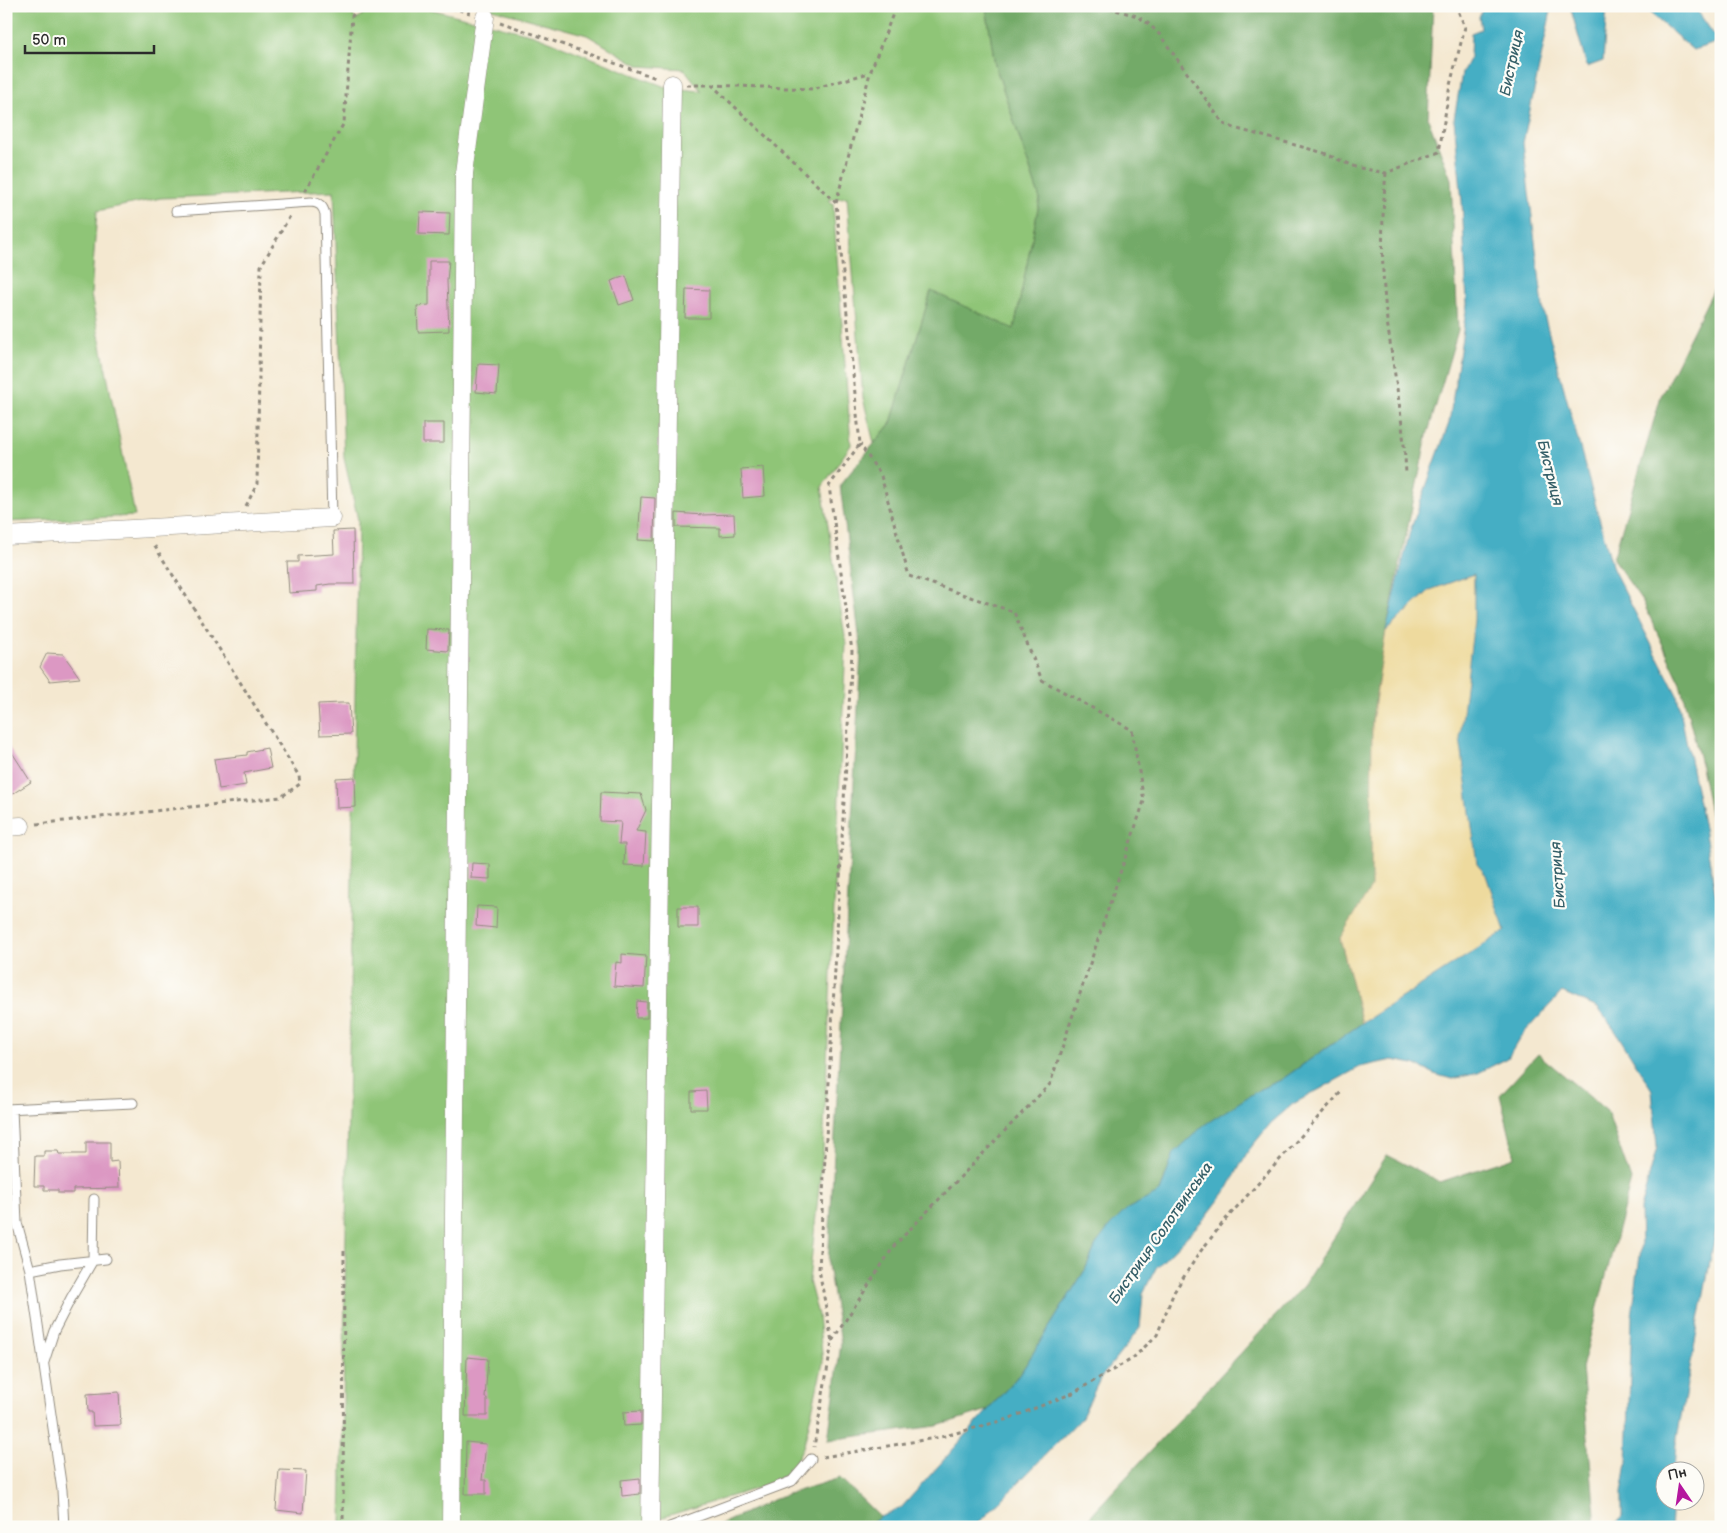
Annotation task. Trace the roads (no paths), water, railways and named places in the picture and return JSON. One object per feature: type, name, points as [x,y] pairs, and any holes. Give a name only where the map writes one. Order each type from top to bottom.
[{"type":"street","points":[[451,1527],[464,173],[485,17]]},
{"type":"street","points":[[650,1527],[672,84]]},
{"type":"street","points":[[6,536],[332,518]]},
{"type":"lane","points":[[176,211],[318,203],[325,214],[332,518]]},
{"type":"lane","points":[[64,1527],[62,1490],[30,1270],[17,1223],[9,1109],[133,1103]]},
{"type":"lane","points":[[44,1365],[54,1331],[93,1260],[94,1200]]},
{"type":"lane","points":[[30,1270],[106,1259]]},
{"type":"lane","points":[[670,1527],[792,1481],[812,1459]]},
{"type":"water","points":[[1483,6],[1552,6],[1523,143],[1544,315],[1613,569],[1677,695],[1704,828],[1721,926],[1721,1161],[1717,1225],[1676,1443],[1675,1460],[1654,1460],[1654,1510],[1671,1510],[1670,1527],[1611,1527],[1622,1517],[1622,1493],[1627,1463],[1632,1316],[1641,1248],[1640,1209],[1657,1147],[1652,1090],[1616,1032],[1598,1008],[1562,992],[1521,1036],[1508,1058],[1478,1073],[1452,1079],[1434,1074],[1414,1064],[1392,1060],[1360,1067],[1293,1104],[1271,1123],[1248,1151],[1228,1188],[1206,1217],[1156,1268],[1143,1293],[1140,1328],[1100,1379],[1082,1417],[987,1515],[973,1527],[867,1527],[880,1517],[901,1508],[1020,1374],[1085,1270],[1097,1243],[1127,1209],[1160,1192],[1174,1153],[1204,1125],[1260,1089],[1281,1080],[1362,1023],[1505,931],[1486,875],[1477,864],[1460,738],[1474,620],[1474,574],[1430,590],[1386,631],[1410,531],[1449,423],[1467,304],[1462,201],[1454,119],[1462,73],[1470,57],[1471,33],[1481,29],[1479,17]]},
{"type":"water","points":[[1570,6],[1607,6],[1603,61],[1587,67]]},
{"type":"water","points":[[1642,6],[1694,6],[1719,42],[1693,50]]},
{"type":"water label","name":"Бистриця","points":[[1512,63]]},
{"type":"water label","name":"Бистриця","points":[[1550,473]]},
{"type":"water label","name":"Бистриця","points":[[1558,875]]},
{"type":"water label","name":"Бистриця Солотвинська","points":[[1161,1233]]}]
